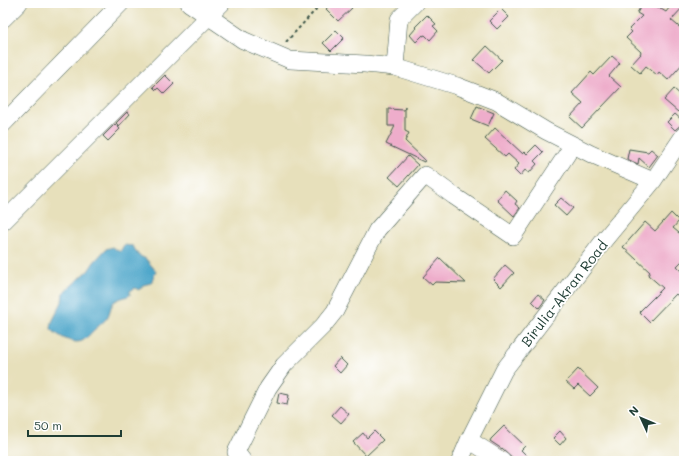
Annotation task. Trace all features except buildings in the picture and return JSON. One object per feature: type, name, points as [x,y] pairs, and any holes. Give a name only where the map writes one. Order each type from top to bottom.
[{"type":"street","points":[[3,19],[19,3]]},
{"type":"street","points":[[3,124],[121,3]]},
{"type":"street","points":[[189,3],[243,40],[290,60],[395,67],[458,86],[496,101],[546,131],[573,145],[652,181]]},
{"type":"street","points":[[3,222],[222,3]]},
{"type":"street","points":[[395,67],[399,19],[415,3]]},
{"type":"street","name":"Birulia-Akran Road","points":[[460,461],[504,370],[605,239],[652,181],[684,135]]},
{"type":"street","points":[[243,461],[236,452],[268,388],[284,365],[323,326],[335,311],[377,230],[425,175],[513,236],[573,145]]},
{"type":"street","points":[[469,440],[502,461]]},
{"type":"path","points":[[276,54],[322,3]]},
{"type":"water","points":[[124,245],[133,246],[138,255],[146,259],[156,271],[151,283],[143,285],[139,290],[135,288],[130,291],[130,295],[115,301],[107,318],[82,341],[69,341],[51,329],[52,322],[62,302],[63,293],[88,271],[106,249],[113,247],[120,252]]}]
